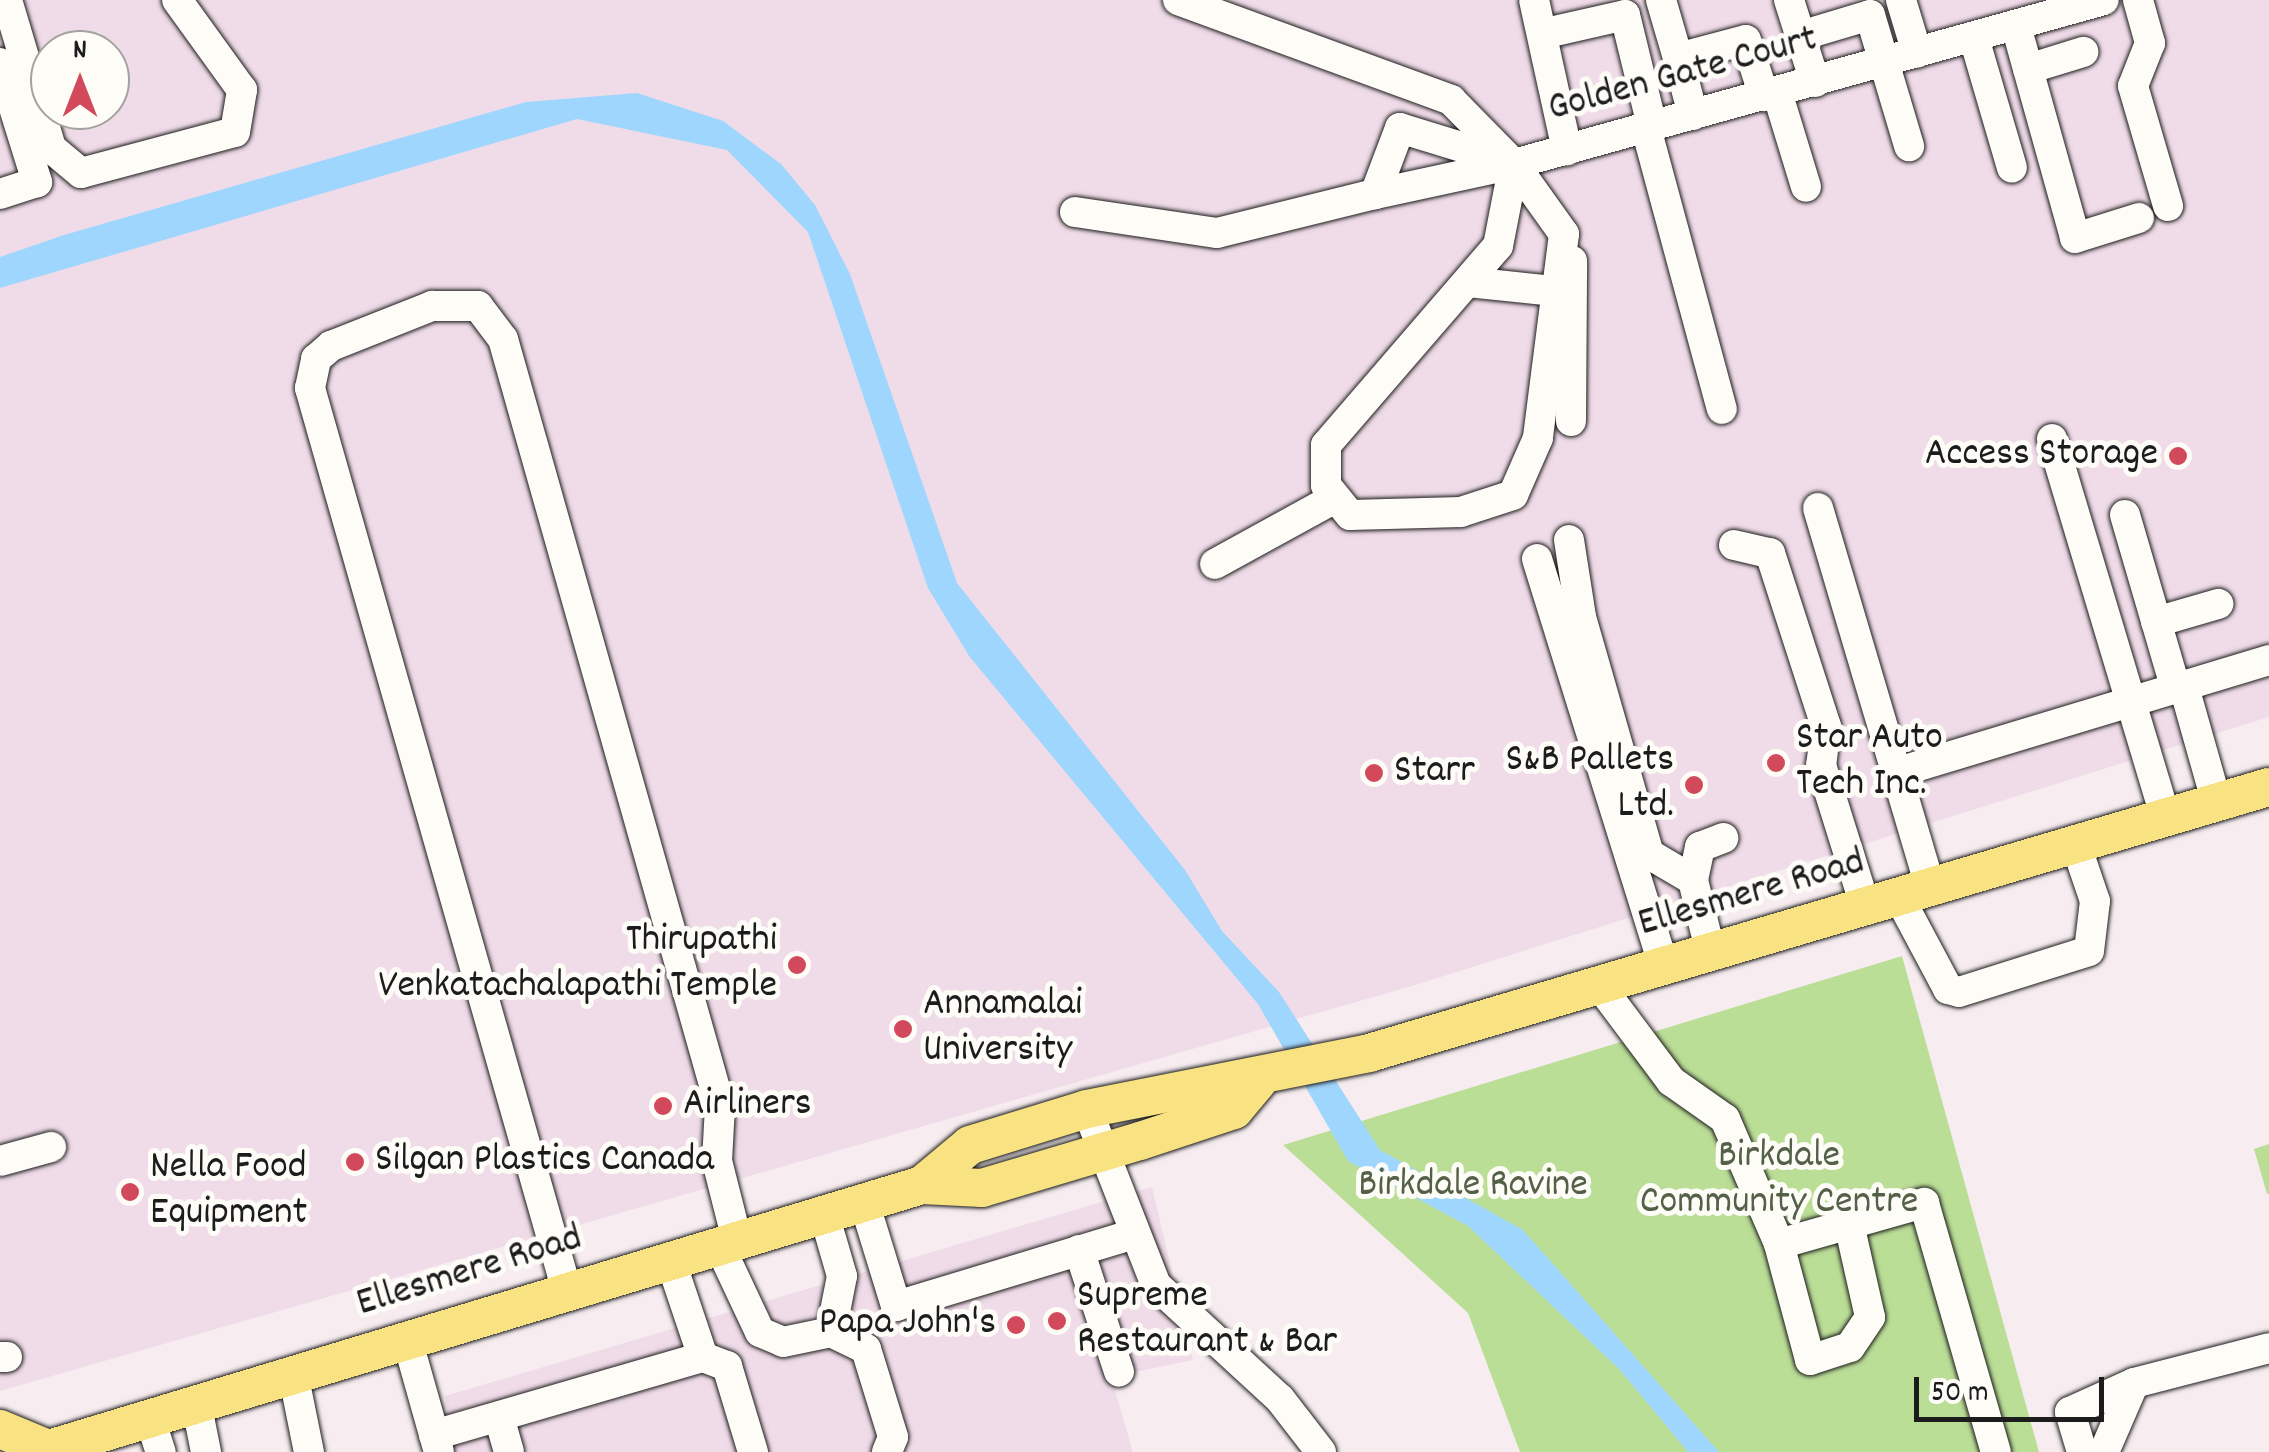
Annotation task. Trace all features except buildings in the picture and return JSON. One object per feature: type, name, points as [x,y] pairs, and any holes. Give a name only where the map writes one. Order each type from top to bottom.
[{"type":"main road","name":"Ellesmere Road","points":[[922,1184],[970,1145],[1087,1109],[1215,1078],[1258,1082],[1370,1053],[2076,848],[2269,787]]},
{"type":"main road","name":"Ellesmere Road","points":[[0,1429],[41,1450],[922,1184],[982,1188],[1234,1110],[1258,1082]]},
{"type":"street","points":[[7,0],[52,148],[81,174],[235,132],[242,90],[177,0]]},
{"type":"street","points":[[1178,0],[1450,100],[1514,164],[1564,234],[1575,284],[1571,422]]},
{"type":"street","points":[[1534,0],[1546,33],[1567,150]]},
{"type":"street","points":[[1661,0],[1693,115]]},
{"type":"street","points":[[1789,0],[1814,82]]},
{"type":"street","points":[[1901,0],[1917,54]]},
{"type":"street","name":"Golden Gate Court","points":[[1076,212],[1217,234],[1514,164],[2104,0]]},
{"type":"street","points":[[2138,0],[2150,42],[2132,86],[2168,206]]},
{"type":"street","points":[[1546,33],[1625,15],[1649,127],[1722,409]]},
{"type":"street","points":[[1800,36],[1870,15],[1909,146]]},
{"type":"street","points":[[2016,26],[2075,238],[2139,218]]},
{"type":"street","points":[[1974,38],[2012,168]]},
{"type":"street","points":[[1678,58],[1746,40],[1806,187]]},
{"type":"street","points":[[2028,68],[2083,52]]},
{"type":"street","points":[[0,63],[36,182],[0,194]]},
{"type":"street","points":[[1375,194],[1400,128],[1514,164]]},
{"type":"street","points":[[1332,499],[1326,444],[1498,246],[1514,164]]},
{"type":"street","points":[[1332,499],[1374,520],[1461,512],[1512,495],[1538,438],[1553,290],[1564,234]]},
{"type":"street","points":[[1468,282],[1553,290]]},
{"type":"street","points":[[567,1291],[310,388],[316,359],[331,346],[432,306],[478,306],[503,339],[720,1106],[717,1161],[728,1242],[760,1332],[783,1342],[844,1329]]},
{"type":"street","points":[[2052,439],[2166,819]]},
{"type":"street","points":[[1215,564],[1332,499]]},
{"type":"street","points":[[1818,508],[1895,774],[1899,899]]},
{"type":"street","points":[[2125,516],[2217,804]]},
{"type":"street","points":[[1569,540],[1581,617],[1650,854],[1692,880]]},
{"type":"street","points":[[1734,545],[1770,553],[1826,726],[1820,766],[1948,989],[1959,992],[2089,951],[2095,902],[2076,848]]},
{"type":"street","points":[[1537,560],[1664,967]]},
{"type":"street","points":[[2156,622],[2218,604]]},
{"type":"street","points":[[1895,774],[2269,660]]},
{"type":"street","points":[[1711,954],[1692,880],[1700,847],[1723,838]]},
{"type":"street","points":[[1600,986],[1671,1080],[1725,1119],[1779,1244],[1810,1360],[1850,1347],[1870,1317],[1849,1224]]},
{"type":"street","points":[[1087,1109],[1131,1234],[1156,1285],[1280,1399],[1321,1452]]},
{"type":"street","points":[[0,1161],[51,1147]]},
{"type":"street","points":[[864,1202],[896,1306],[1131,1234]]},
{"type":"street","points":[[1779,1244],[1924,1204],[1996,1452]]},
{"type":"street","points":[[824,1214],[842,1276],[844,1329],[866,1350],[893,1437],[887,1452]]},
{"type":"street","points":[[1079,1250],[1119,1372]]},
{"type":"street","points":[[670,1259],[703,1357]]},
{"type":"street","points":[[406,1339],[437,1444],[499,1417],[703,1357],[727,1366],[754,1452]]},
{"type":"street","points":[[2082,1452],[2070,1412],[2134,1383],[2269,1348]]},
{"type":"street","points":[[292,1373],[309,1452]]},
{"type":"street","points":[[2104,1452],[2134,1383]]},
{"type":"street","points":[[196,1402],[206,1452]]},
{"type":"street","points":[[149,1416],[161,1452]]},
{"type":"street","points":[[499,1417],[509,1452]]},
{"type":"shaded area","points":[[0,0],[2269,0],[2269,717],[1412,986],[0,1391]]},
{"type":"shaded area","points":[[1152,1187],[1193,1360],[1111,1377],[1133,1452],[453,1452],[445,1396]]},
{"type":"green space","name":"Birkdale Community Centre","points":[[1902,956],[2039,1452],[1520,1452],[1468,1313],[1283,1145]]},
{"type":"green space","points":[[2269,1144],[2269,1194],[2267,1194],[2254,1149]]},
{"type":"water","points":[[637,93],[723,121],[781,164],[815,205],[850,274],[957,583],[1185,870],[1222,931],[1279,992],[1380,1150],[1523,1230],[1719,1452],[1688,1452],[1620,1370],[1468,1226],[1348,1161],[1258,1004],[969,656],[928,588],[808,232],[727,150],[577,119],[0,288],[0,257],[64,235],[526,102]]},
{"type":"place","name":"Access Storage","points":[[2178,456]]},
{"type":"place","name":"Star Auto Tech Inc.","points":[[1776,763]]},
{"type":"place","name":"Starr","points":[[1374,773]]},
{"type":"place","name":"S&B Pallets Ltd.","points":[[1694,785]]},
{"type":"place","name":"Thirupathi Venkatachalapathi Temple","points":[[797,965]]},
{"type":"place","name":"Annamalai University","points":[[903,1029]]},
{"type":"place","name":"Airliners","points":[[663,1106]]},
{"type":"place","name":"Silgan Plastics Canada","points":[[355,1162]]},
{"type":"place","name":"Nella Food Equipment","points":[[130,1192]]},
{"type":"place","name":"Supreme Restaurant & Bar","points":[[1057,1321]]},
{"type":"place","name":"Papa John's","points":[[1016,1325]]},
{"type":"park label","name":"Birkdale Ravine","points":[[1473,1187]]}]
